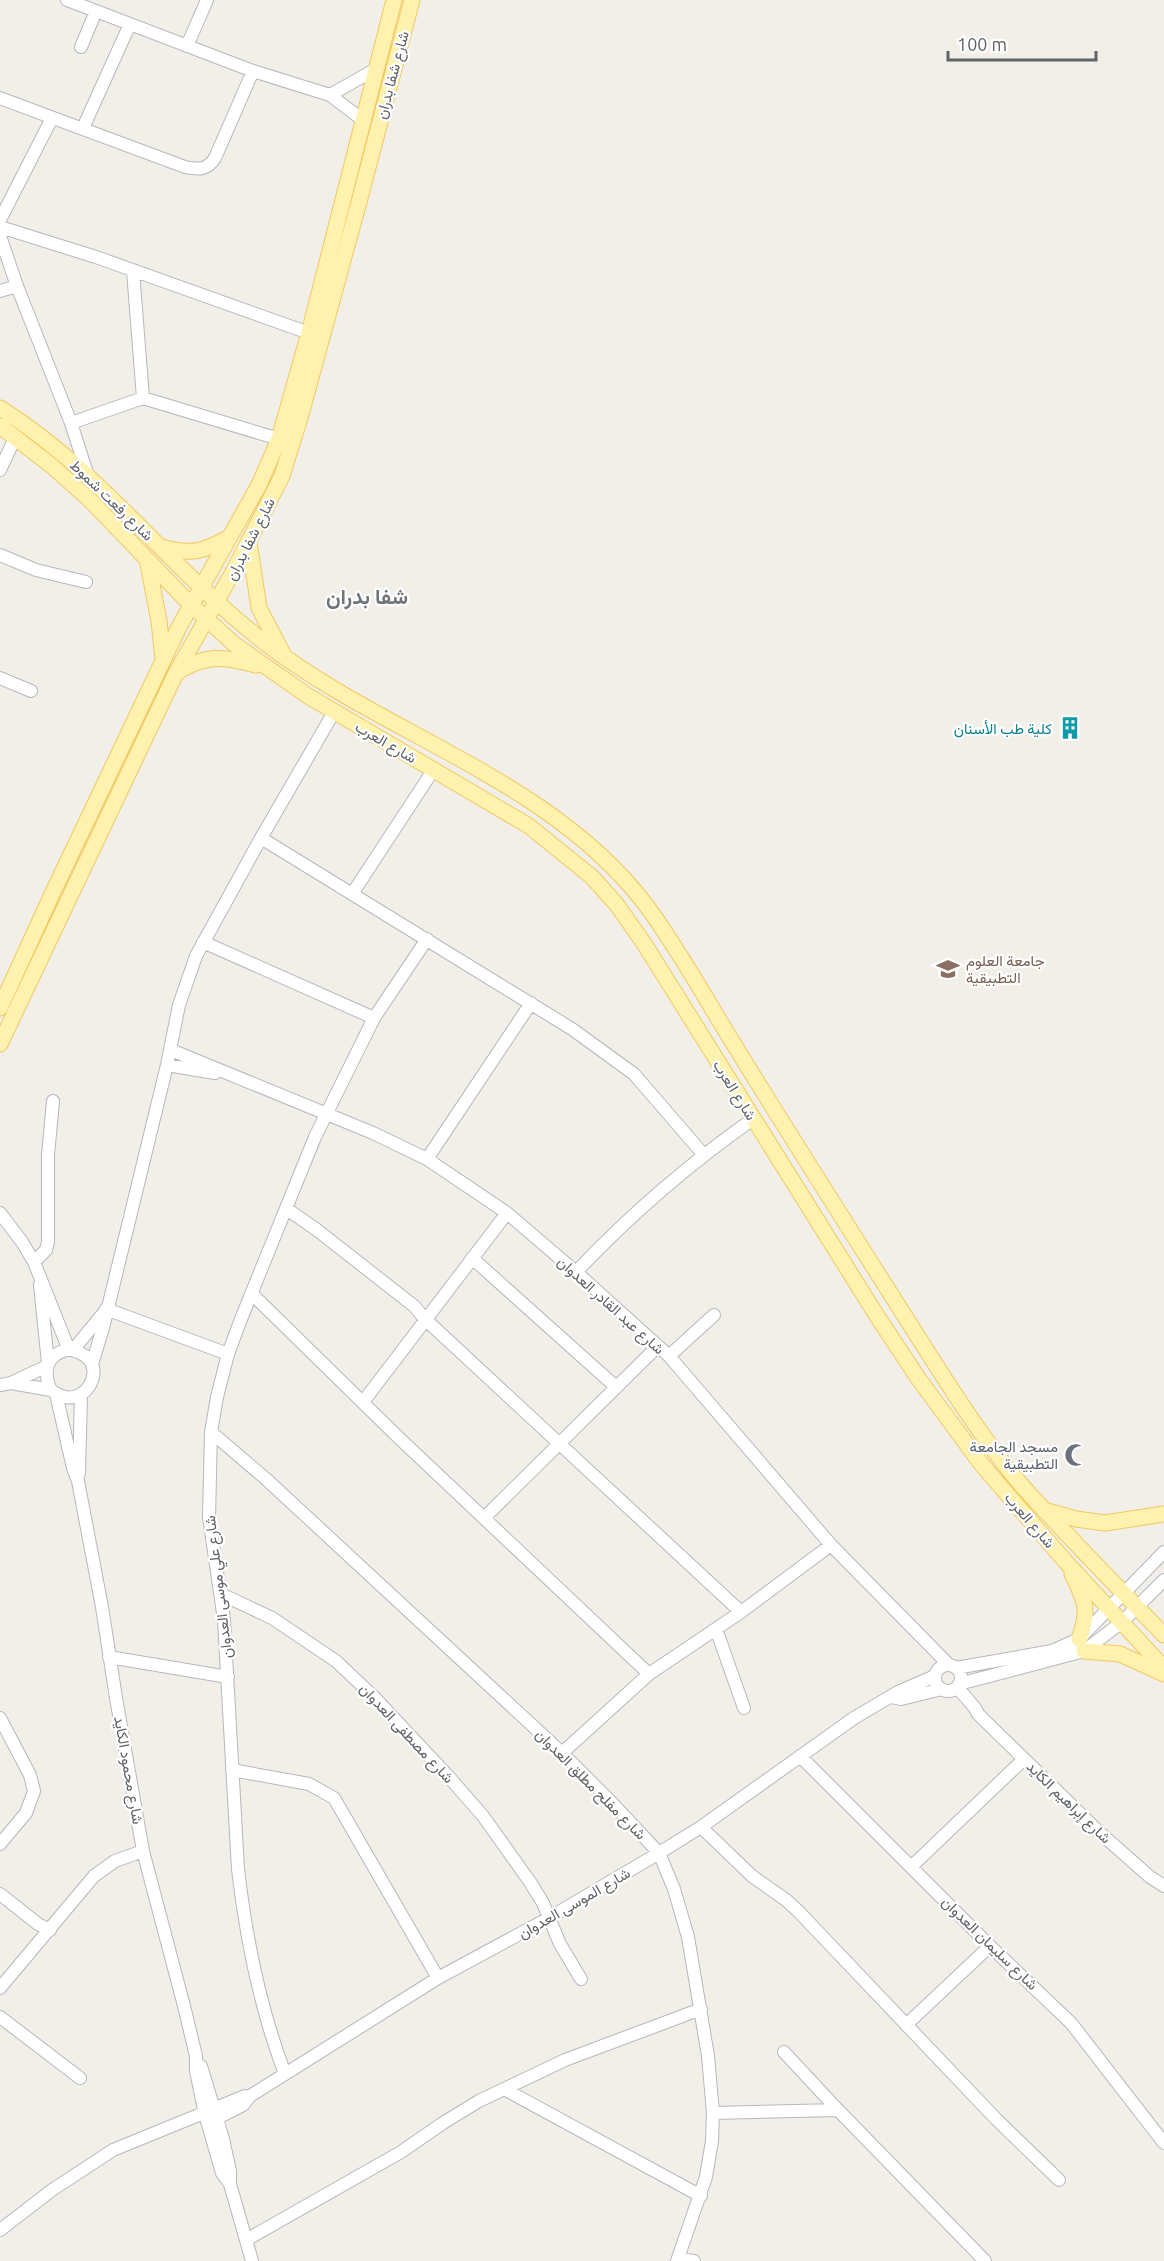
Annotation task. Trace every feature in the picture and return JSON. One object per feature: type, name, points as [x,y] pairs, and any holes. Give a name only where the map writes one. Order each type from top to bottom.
[{"type":"main road","name":"شارع شفا بدران","points":[[0,1008],[163,661],[200,588],[259,484],[279,439],[309,333],[394,0]]},
{"type":"main road","name":"شارع شفا بدران","points":[[0,1044],[176,673],[249,542],[282,476],[290,455],[412,0]]},
{"type":"main road","name":"شارع رفعت شموط","points":[[0,408],[43,437],[87,473],[216,603]]},
{"type":"main road","name":"شارع رفعت شموط","points":[[0,426],[79,490],[206,620]]},
{"type":"main road","points":[[161,547],[178,552],[196,552],[208,549],[230,537]]},
{"type":"main road","points":[[249,542],[259,608],[284,656]]},
{"type":"main road","points":[[147,559],[159,621],[163,661]]},
{"type":"main road","name":"شارع العرب","points":[[216,603],[284,656],[542,807],[584,840],[614,868],[646,905],[809,1165],[969,1414],[1004,1464],[1044,1510],[1164,1635]]},
{"type":"main road","name":"شارع العرب","points":[[206,620],[264,667],[334,712],[529,825],[592,877],[617,906],[645,945],[918,1378],[982,1465],[1065,1561],[1164,1668]]},
{"type":"main road","points":[[176,673],[190,663],[218,657],[264,667]]},
{"type":"main road","points":[[1044,1510],[1105,1523],[1164,1514]]},
{"type":"main road","points":[[1065,1561],[1086,1608],[1082,1645],[1120,1654],[1164,1674]]},
{"type":"street","points":[[67,0],[253,70],[330,95],[364,121]]},
{"type":"street","points":[[187,46],[207,0]]},
{"type":"street","points":[[81,46],[96,11]]},
{"type":"street","points":[[83,128],[130,24]]},
{"type":"street","points":[[330,95],[376,69]]},
{"type":"street","points":[[0,98],[185,167],[204,169],[215,158],[253,70]]},
{"type":"street","points":[[0,220],[52,118]]},
{"type":"street","points":[[0,227],[309,333]]},
{"type":"street","points":[[0,236],[16,286],[71,423],[87,473]]},
{"type":"street","points":[[133,271],[143,398]]},
{"type":"street","points":[[0,291],[16,286]]},
{"type":"street","points":[[71,423],[143,398],[279,439]]},
{"type":"street","points":[[0,470],[15,438]]},
{"type":"street","points":[[0,555],[36,570],[86,582]]},
{"type":"street","points":[[0,678],[31,691]]},
{"type":"street","points":[[5,1384],[54,1392],[69,1398],[81,1395],[90,1387],[94,1376],[92,1364],[171,1050],[179,1005],[203,942],[334,712]]},
{"type":"street","points":[[352,894],[434,769]]},
{"type":"street","points":[[261,838],[572,1029],[634,1074],[703,1154]]},
{"type":"street","name":"شارع علي موسى العدوان","points":[[285,2074],[259,1993],[242,1906],[221,1594],[209,1516],[211,1432],[228,1354],[326,1114],[374,1018],[427,939]]},
{"type":"street","points":[[203,942],[374,1018]]},
{"type":"street","points":[[426,1159],[531,1003]]},
{"type":"street","name":"شارع عبد القادر العدوان","points":[[171,1050],[326,1114],[426,1159],[507,1213],[669,1356],[831,1545],[917,1635],[944,1670],[937,1683],[951,1687]]},
{"type":"street","name":"شارع عبد القادر العدوان","points":[[167,1065],[228,1074]]},
{"type":"street","points":[[34,1262],[46,1250],[48,1242],[48,1155],[53,1101]]},
{"type":"street","points":[[576,1272],[607,1239],[703,1154],[753,1119]]},
{"type":"street","points":[[287,1209],[414,1306],[425,1319],[741,1612]]},
{"type":"street","points":[[363,1402],[507,1213]]},
{"type":"street","points":[[0,1214],[34,1262],[71,1350]]},
{"type":"street","points":[[472,1258],[616,1387]]},
{"type":"street","points":[[39,1275],[47,1364],[46,1379],[54,1392]]},
{"type":"street","points":[[252,1294],[650,1674]]},
{"type":"street","points":[[71,1350],[106,1309]]},
{"type":"street","points":[[106,1309],[228,1354]]},
{"type":"street","points":[[669,1356],[714,1315]]},
{"type":"street","points":[[485,1517],[658,1346]]},
{"type":"street","points":[[5,1384],[47,1364],[57,1353],[71,1350],[84,1355],[92,1364]]},
{"type":"street","name":"شارع محمود الكايد","points":[[54,1392],[78,1480],[143,1851],[196,2056],[196,2071],[211,2116],[222,2173],[230,2184],[252,2261]]},
{"type":"street","name":"شارع محمود الكايد","points":[[78,1480],[81,1395]]},
{"type":"street","name":"شارع مفلح مطلق العدوان","points":[[211,1432],[274,1487],[562,1753],[615,1805],[659,1853],[682,1914],[702,2009],[713,2113],[710,2161],[701,2196],[678,2260]]},
{"type":"street","points":[[562,1753],[650,1674],[741,1612],[831,1545]]},
{"type":"street","name":"شارع الموسى العدوان","points":[[0,2230],[52,2190],[113,2150],[243,2105],[250,2096],[438,1978],[549,1918],[701,1827],[854,1718],[898,1692],[944,1670],[1082,1645],[1109,1608],[1164,1552]]},
{"type":"street","name":"شارع الموسى العدوان","points":[[891,1697],[901,1699],[951,1687],[1082,1645],[1122,1622],[1164,1580]]},
{"type":"street","name":"شارع مصطفى العدوان","points":[[221,1594],[272,1618],[336,1661],[449,1777],[483,1816],[530,1882],[543,1903],[560,1944],[581,1979]]},
{"type":"street","points":[[716,1629],[744,1708]]},
{"type":"street","points":[[109,1657],[228,1677]]},
{"type":"street","points":[[944,1670],[960,1675],[951,1687]]},
{"type":"street","name":"شارع إبراهيم الكايد","points":[[951,1687],[1099,1832],[1150,1877],[1164,1886]]},
{"type":"street","points":[[0,1718],[30,1775],[34,1791],[26,1813],[0,1844]]},
{"type":"street","name":"شارع سليمان العدوان","points":[[800,1756],[990,1946],[1071,2023],[1164,2143]]},
{"type":"street","points":[[912,1866],[1024,1759]]},
{"type":"street","points":[[232,1770],[309,1784],[333,1798],[438,1978]]},
{"type":"street","points":[[701,1827],[752,1876],[792,1906],[996,2119],[1059,2180]]},
{"type":"street","points":[[0,1988],[94,1876],[104,1867],[143,1851]]},
{"type":"street","points":[[0,1894],[38,1924],[50,1930]]},
{"type":"street","points":[[906,2025],[990,1946]]},
{"type":"street","points":[[246,2240],[401,2152],[443,2123],[504,2089],[565,2060],[702,2009]]},
{"type":"street","points":[[0,2017],[80,2078]]},
{"type":"street","points":[[784,2052],[837,2110],[985,2261]]},
{"type":"street","points":[[504,2089],[701,2196]]},
{"type":"street","points":[[713,2113],[837,2110]]},
{"type":"street","points":[[678,2260],[694,2261]]},
{"type":"place","name":"كلية طب الأسنان","points":[[1070,728]]},
{"type":"place","name":"جامعة العلوم التطبيقية","points":[[948,969]]},
{"type":"place","name":"مسجد الجامعة التطبيقية","points":[[1076,1455]]},
{"type":"district","name":"شفا بدران","points":[[367,596]]}]
